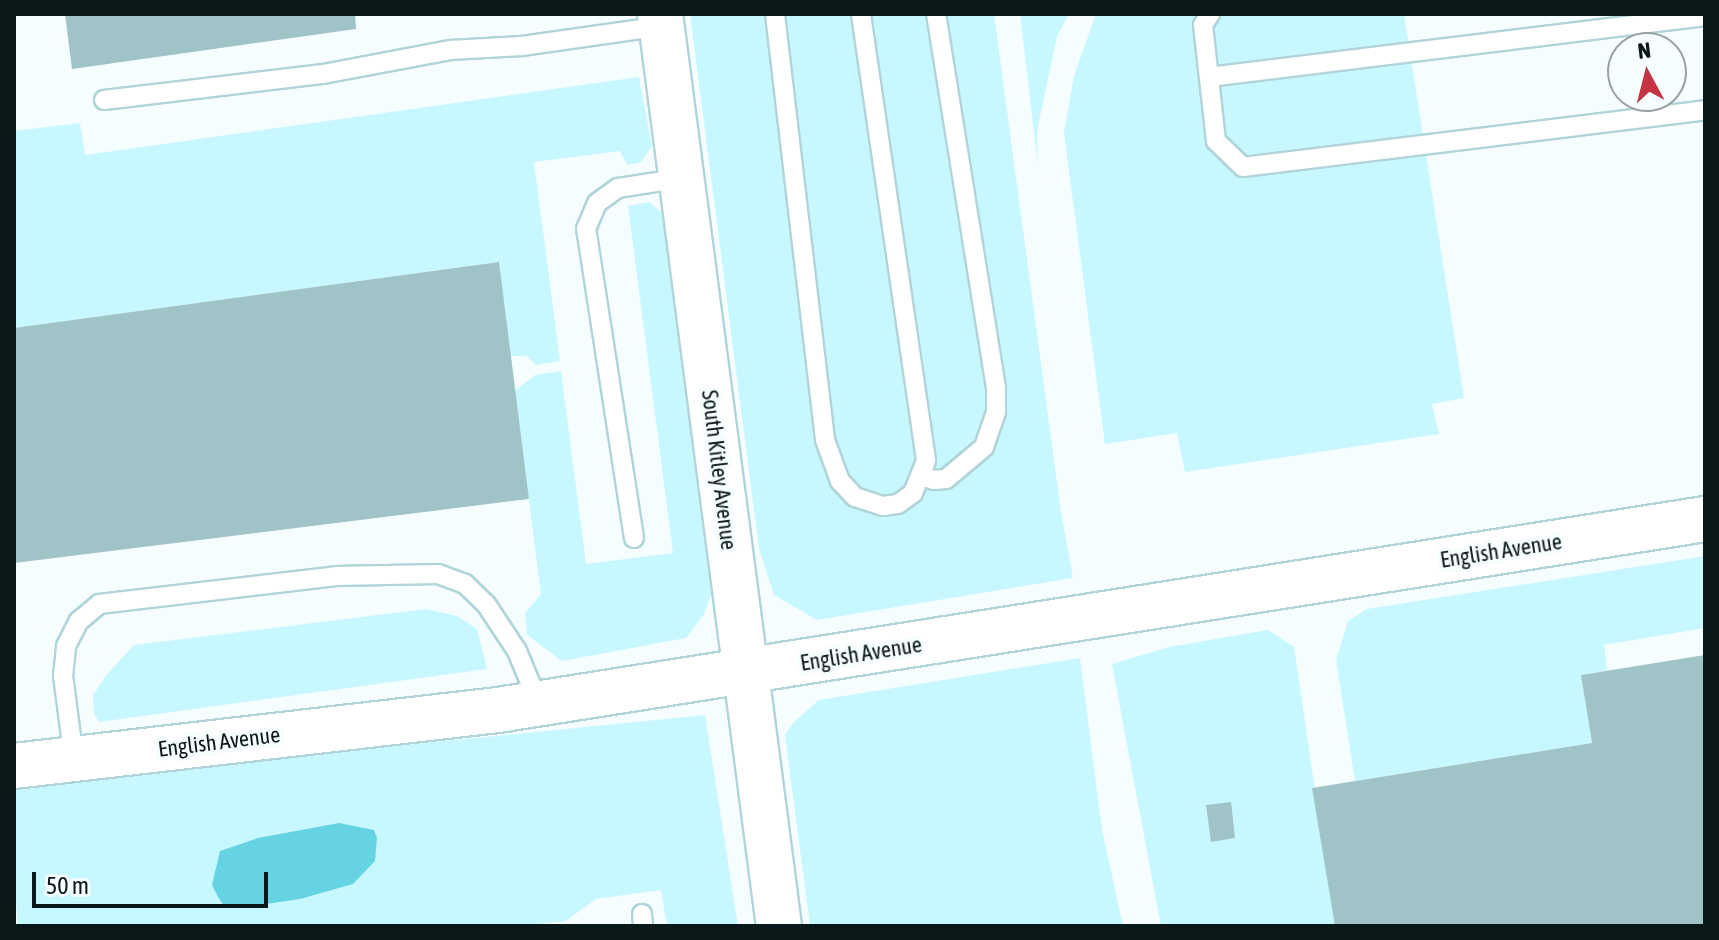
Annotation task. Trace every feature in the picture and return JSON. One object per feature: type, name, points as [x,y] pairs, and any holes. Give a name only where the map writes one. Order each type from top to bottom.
[{"type":"street","name":"South Kitley Avenue","points":[[661,20],[779,926]]},
{"type":"street","name":"English Avenue","points":[[14,766],[539,704],[1705,519]]},
{"type":"lane","points":[[775,14],[829,457],[840,481],[855,497],[883,506],[898,504],[913,493],[926,460],[861,14]]},
{"type":"lane","points":[[921,476],[946,479],[984,447],[996,412],[996,388],[936,14]]},
{"type":"lane","points":[[1210,14],[1203,25],[1216,141],[1243,167],[1705,110]]},
{"type":"lane","points":[[1209,77],[1705,16]]},
{"type":"lane","points":[[104,100],[323,74],[450,50],[522,46],[661,20]]},
{"type":"lane","points":[[634,538],[586,229],[597,203],[618,188],[682,178]]},
{"type":"lane","points":[[74,759],[63,676],[66,646],[79,621],[99,604],[115,602],[336,576],[438,574],[465,584],[486,604],[517,651],[539,704]]},
{"type":"shaded area","points":[[690,14],[994,14],[1061,512],[1073,578],[817,620],[774,595],[759,549]]},
{"type":"shaded area","points":[[1020,14],[1069,14],[1057,36],[1037,131],[1038,166]]},
{"type":"shaded area","points":[[1096,14],[1404,14],[1464,398],[1432,404],[1439,434],[1185,472],[1177,433],[1105,444],[1064,133],[1074,76]]},
{"type":"shaded area","points":[[639,77],[652,146],[641,162],[627,165],[620,151],[534,162],[560,361],[536,365],[526,356],[511,356],[498,262],[14,328],[14,131],[80,123],[85,155]]},
{"type":"shaded area","points":[[649,202],[666,216],[713,589],[704,614],[686,638],[562,661],[527,635],[525,613],[541,594],[515,391],[535,375],[561,371],[586,564],[673,553],[628,206]]},
{"type":"shaded area","points":[[1705,556],[1705,628],[1604,645],[1607,670],[1581,675],[1592,743],[1355,781],[1336,660],[1348,621],[1367,609]]},
{"type":"shaded area","points":[[426,609],[457,616],[477,629],[487,669],[99,722],[94,714],[93,695],[134,645]]},
{"type":"shaded area","points":[[1268,630],[1294,647],[1335,926],[1161,926],[1112,664],[1169,647]]},
{"type":"shaded area","points":[[1080,658],[1102,830],[1123,926],[810,926],[785,735],[794,722],[819,700]]},
{"type":"shaded area","points":[[705,715],[738,926],[667,926],[661,890],[596,899],[566,921],[521,926],[18,926],[14,881],[14,784]]},
{"type":"water","points":[[339,823],[374,830],[377,838],[375,861],[353,884],[300,899],[245,907],[224,906],[218,897],[212,885],[220,851],[258,838]]},
{"type":"building","points":[[65,14],[355,14],[356,29],[72,69]]},
{"type":"building","points":[[499,262],[529,499],[14,563],[14,328]]},
{"type":"building","points":[[1705,655],[1705,926],[1335,926],[1312,788],[1592,743],[1581,675]]},
{"type":"building","points":[[1231,802],[1235,838],[1211,842],[1206,805]]}]
